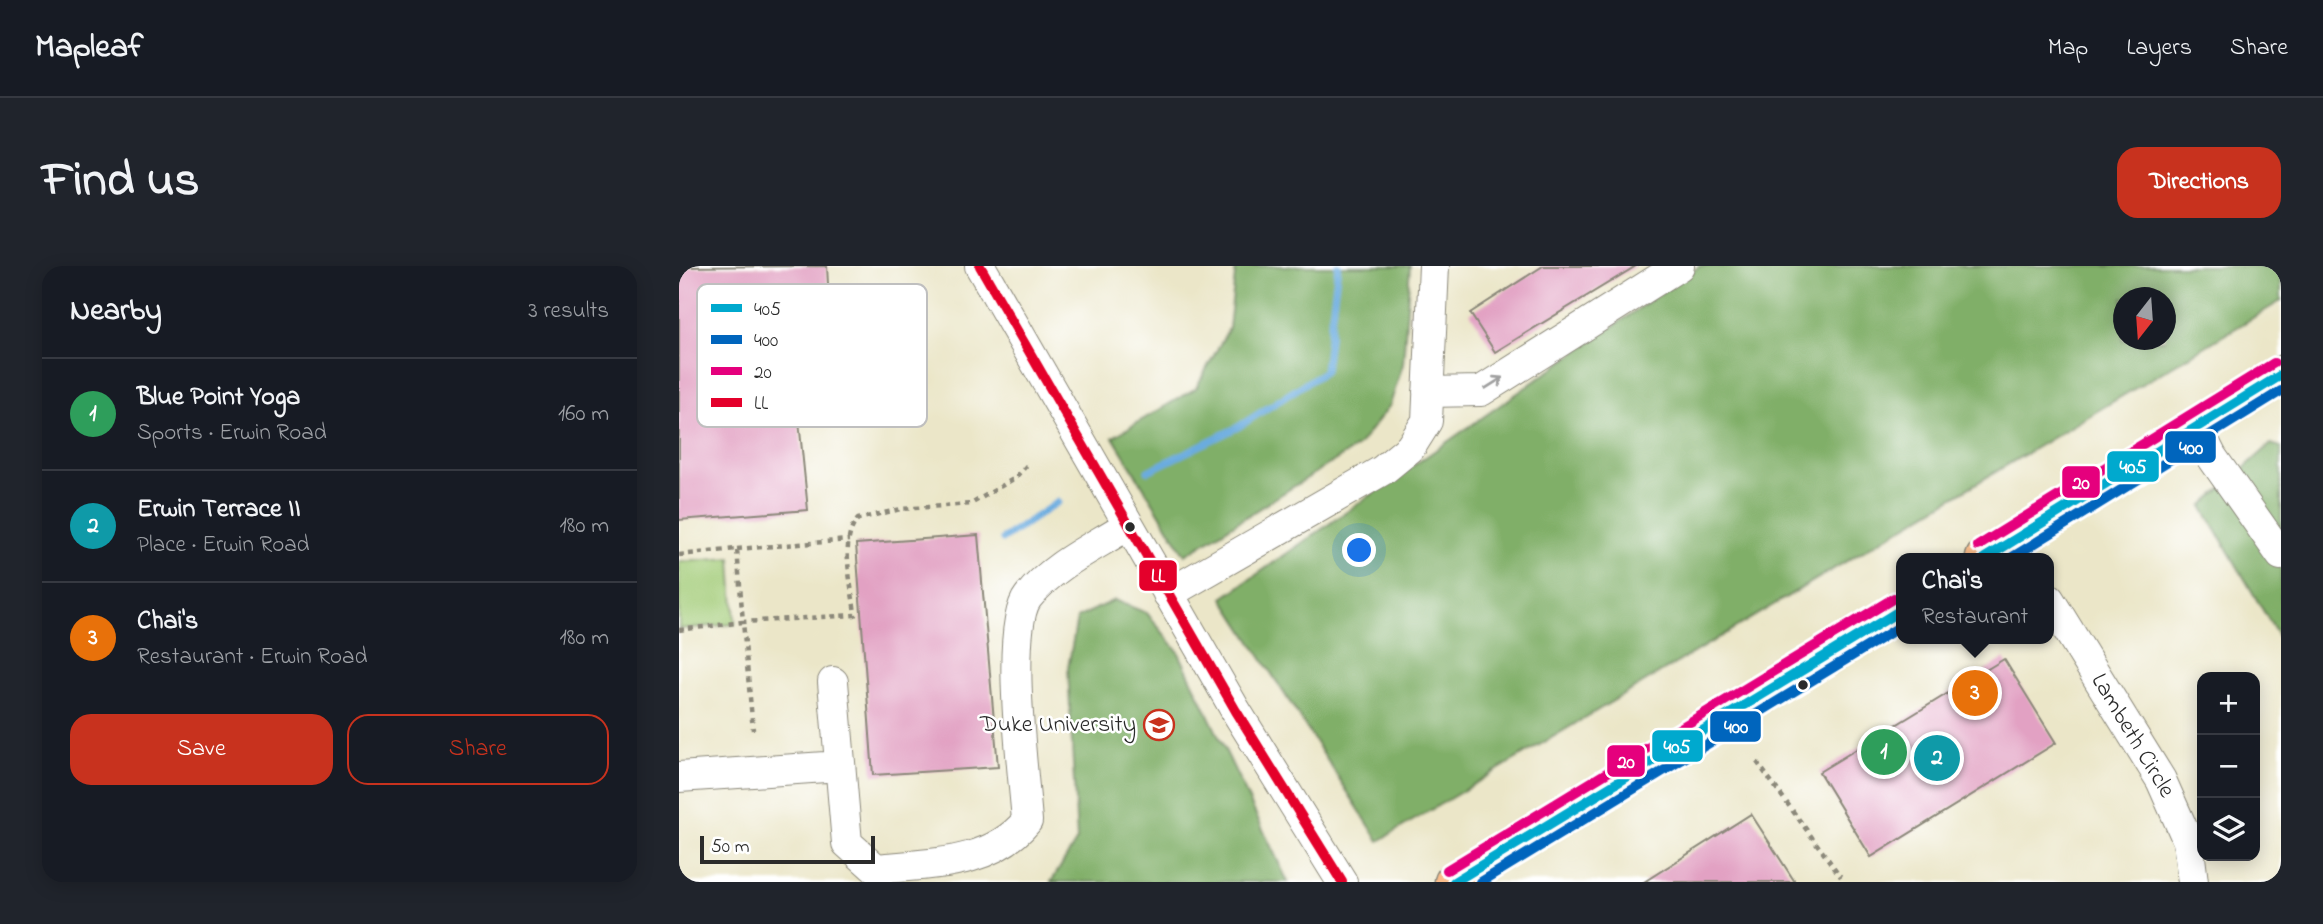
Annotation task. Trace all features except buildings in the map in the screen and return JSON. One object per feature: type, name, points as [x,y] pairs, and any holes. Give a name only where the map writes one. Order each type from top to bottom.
[{"type":"main road","points":[[2007,553],[2197,427],[2281,375]]},
{"type":"main road","points":[[1454,882],[1896,614]]},
{"type":"street","points":[[979,266],[1168,594],[1342,882]]},
{"type":"street","points":[[1168,594],[1383,470],[1410,448],[1427,421],[1434,266]]},
{"type":"street","points":[[1428,392],[1481,391],[1679,266]]},
{"type":"street","points":[[2197,427],[2212,457],[2281,555]]},
{"type":"street","points":[[832,682],[846,843],[876,869],[971,859],[1013,838],[1027,821],[1015,643],[1025,600],[1047,576],[1128,525]]},
{"type":"street","name":"Lambeth Circle","points":[[2054,607],[2161,780],[2188,841],[2193,882]]},
{"type":"street","points":[[679,776],[840,766]]},
{"type":"path","points":[[679,630],[743,622],[855,615],[849,540],[850,530],[858,519],[901,509],[971,504],[1015,478],[1027,465]]},
{"type":"path","points":[[679,555],[849,540]]},
{"type":"path","points":[[737,549],[753,730]]},
{"type":"path","points":[[1757,762],[1841,877]]},
{"type":"green space","points":[[1236,266],[1410,266],[1403,364],[1390,405],[1358,446],[1185,555],[1113,437],[1196,388],[1229,328]]},
{"type":"green space","points":[[1700,266],[2281,266],[2281,301],[1379,841],[1223,598]]},
{"type":"green space","points":[[2271,444],[2281,447],[2281,641],[2202,506]]},
{"type":"green space","points":[[731,558],[735,624],[679,629],[679,562]]},
{"type":"green space","points":[[1114,600],[1147,613],[1178,651],[1288,882],[1051,882],[1077,840],[1068,668],[1077,618]]},
{"type":"waterway","points":[[1148,471],[1238,427],[1325,371],[1338,266]]},
{"type":"waterway","points":[[1003,539],[1058,502]]},
{"type":"transit line","name":"LL","points":[[980,266],[1236,711],[1342,882]]},
{"type":"transit line","name":"20","points":[[1978,546],[2274,363]]},
{"type":"transit line","name":"405","points":[[1993,553],[2281,375]]},
{"type":"transit line","name":"400","points":[[2019,553],[2281,391]]},
{"type":"transit line","name":"20","points":[[1447,870],[1894,598]]},
{"type":"transit line","name":"405","points":[[1454,882],[1896,613]]},
{"type":"transit line","name":"400","points":[[1481,882],[1896,629]]},
{"type":"place","name":"Chai's","points":[[1975,693]]},
{"type":"place","name":"Duke University","points":[[1159,725]]},
{"type":"place","name":"Blue Point Yoga","points":[[1884,752]]},
{"type":"place","name":"Erwin Terrace II","points":[[1937,758]]}]
